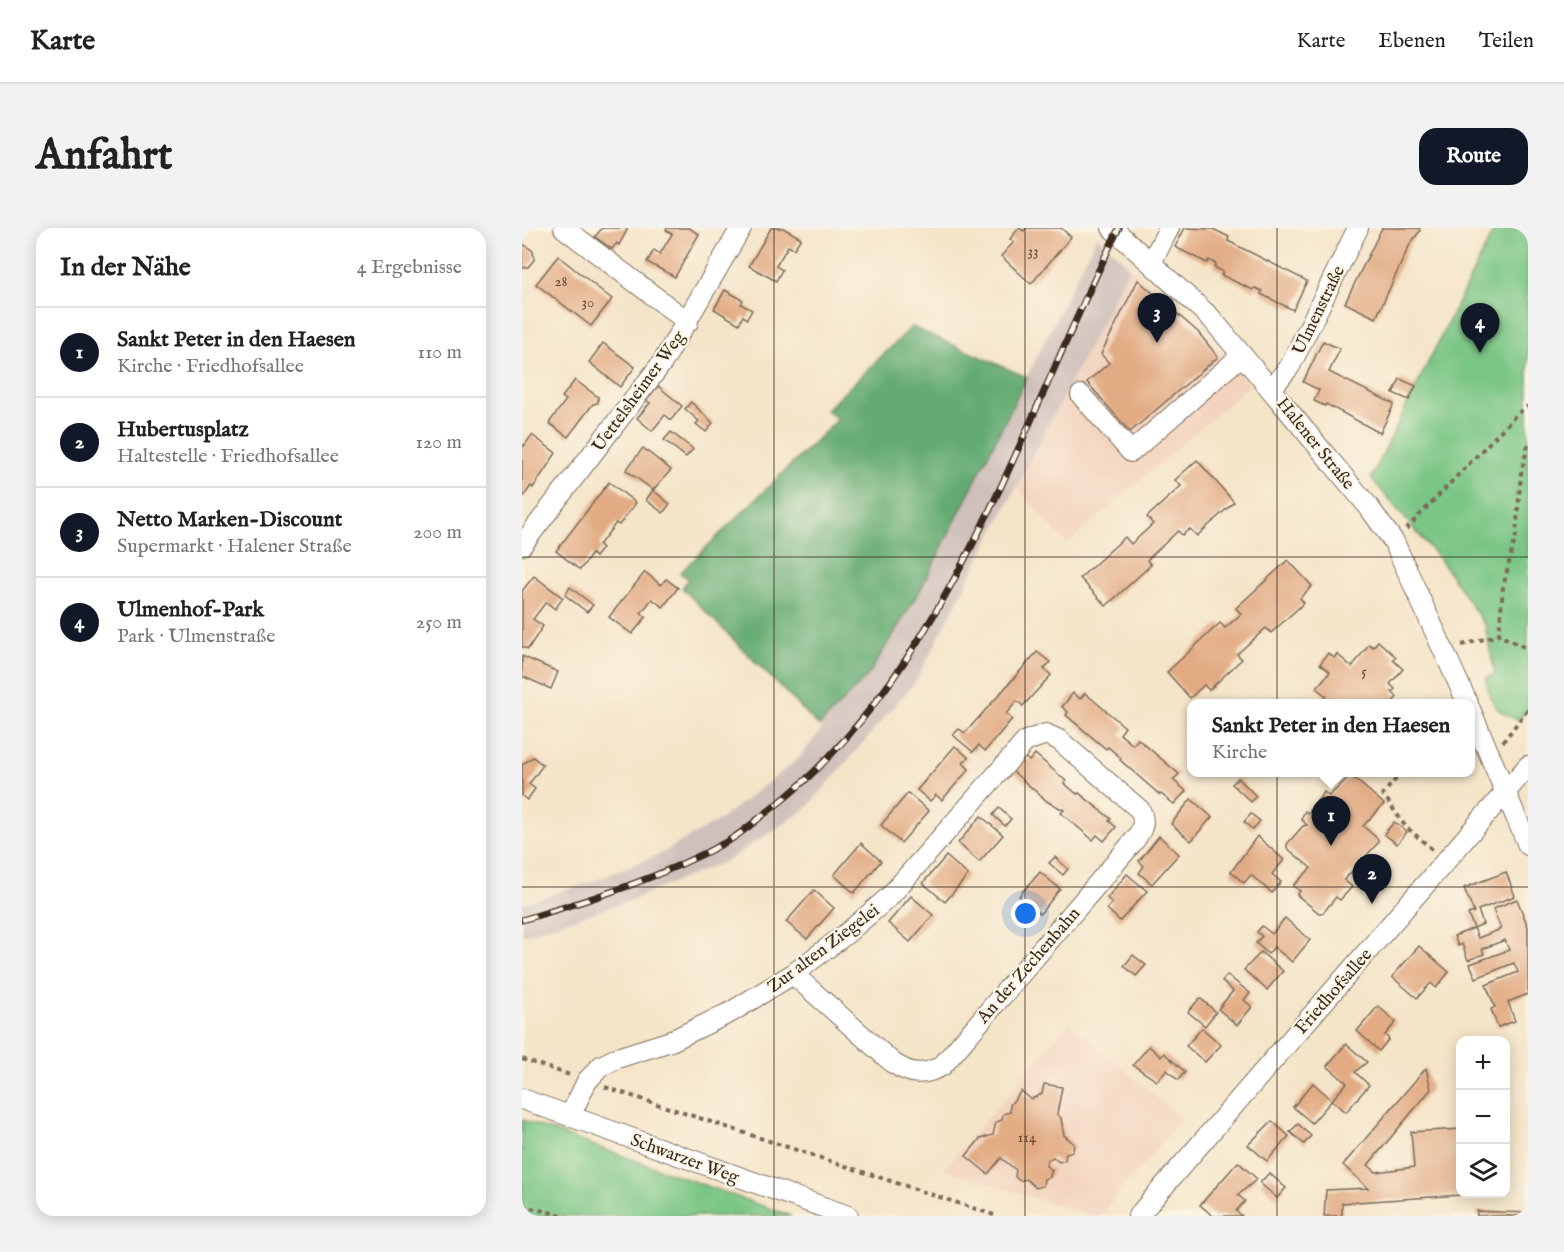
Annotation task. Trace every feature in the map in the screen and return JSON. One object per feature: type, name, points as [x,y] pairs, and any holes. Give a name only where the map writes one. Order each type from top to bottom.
[{"type":"street","points":[[564,228],[688,322]]},
{"type":"street","name":"Uettelsheimer Weg","points":[[522,545],[662,363],[741,228]]},
{"type":"street","name":"Halener Straße","points":[[1112,228],[1211,318],[1272,388],[1394,542],[1466,699]]},
{"type":"street","points":[[1151,263],[1168,228]]},
{"type":"street","name":"Ulmenstraße","points":[[1272,388],[1290,366],[1358,228]]},
{"type":"street","points":[[1081,395],[1131,452],[1242,355]]},
{"type":"street","name":"Halener Straße","points":[[1475,719],[1528,845]]},
{"type":"street","name":"Zur alten Ziegelei","points":[[570,1116],[587,1081],[601,1066],[617,1058],[671,1041],[731,1012],[794,974],[846,934],[889,897],[1026,741],[1046,734]]},
{"type":"street","name":"An der Zechenbahn","points":[[794,974],[905,1071],[918,1074],[930,1072],[942,1065],[1141,832],[1144,820],[1140,810],[1059,740],[1046,734]]},
{"type":"street","name":"Friedhofsallee","points":[[1138,1216],[1528,766]]},
{"type":"street","name":"Schwarzer Weg","points":[[522,1099],[819,1211],[848,1216]]},
{"type":"path","points":[[1394,542],[1518,413],[1528,406]]},
{"type":"path","points":[[1499,635],[1503,587],[1516,535],[1521,473],[1528,445]]},
{"type":"path","points":[[1445,650],[1499,635],[1528,649]]},
{"type":"path","points":[[1492,757],[1528,709]]},
{"type":"path","points":[[1398,777],[1383,794],[1405,826],[1446,862]]},
{"type":"path","points":[[522,1059],[997,1216]]},
{"type":"path","points":[[522,1206],[566,1216]]},
{"type":"shaded area","points":[[1097,236],[1130,267],[916,681],[806,809],[728,860],[624,903],[522,935],[522,904],[591,882],[660,854],[721,819],[797,760],[823,728],[819,726],[869,674],[922,587]]},
{"type":"shaded area","points":[[1130,267],[1199,329],[1250,385],[1067,544],[1017,487]]},
{"type":"shaded area","points":[[1069,1023],[1182,1119],[1099,1216],[1091,1216],[944,1169]]},
{"type":"green space","points":[[1495,228],[1528,228],[1528,708],[1519,720],[1499,710],[1489,694],[1486,678],[1495,674],[1485,625],[1442,562],[1371,478]]},
{"type":"green space","points":[[912,327],[1027,377],[922,587],[869,674],[819,726],[682,588],[689,579],[680,573],[838,419],[826,410]]},
{"type":"green space","points":[[522,1120],[791,1216],[522,1216]]},
{"type":"building","points":[[602,228],[628,228],[619,245],[617,243],[612,249],[595,237]]},
{"type":"building","points":[[667,228],[689,228],[699,234],[675,277],[647,262],[654,250],[660,254],[672,234],[666,230]]},
{"type":"building","points":[[771,228],[783,228],[801,238],[794,249],[788,246],[776,266],[782,270],[776,281],[749,266]]},
{"type":"building","points":[[1019,228],[1024,231],[1026,228],[1061,228],[1071,237],[1031,284],[1001,256],[1014,242],[1010,239]]},
{"type":"building","points":[[1185,228],[1213,229],[1229,237],[1228,241],[1307,281],[1293,310],[1261,294],[1262,291],[1255,288],[1253,290],[1221,275],[1223,272],[1214,267],[1216,264],[1209,260],[1207,263],[1175,247]]},
{"type":"building","points":[[1382,228],[1419,228],[1420,231],[1410,244],[1376,318],[1345,303]]},
{"type":"building","points":[[522,243],[533,251],[534,260],[528,267],[522,268]]},
{"type":"building","points":[[558,256],[612,299],[591,326],[536,284]]},
{"type":"building","points":[[1138,280],[1198,332],[1218,357],[1130,432],[1087,382],[1109,363],[1101,354]]},
{"type":"building","points":[[725,290],[743,300],[741,304],[752,310],[747,319],[743,316],[739,324],[714,309]]},
{"type":"building","points":[[1323,341],[1340,349],[1329,372],[1394,404],[1380,433],[1326,404],[1325,406],[1314,401],[1319,390],[1303,382]]},
{"type":"building","points":[[603,343],[635,367],[620,387],[589,362]]},
{"type":"building","points":[[1400,379],[1416,386],[1409,400],[1393,393]]},
{"type":"building","points":[[575,380],[598,397],[598,403],[593,404],[568,437],[549,423],[566,400],[562,397]]},
{"type":"building","points":[[658,386],[682,406],[671,420],[665,415],[652,431],[637,418],[650,403],[646,400]]},
{"type":"building","points":[[691,402],[713,423],[706,432],[696,424],[699,421],[685,409]]},
{"type":"building","points":[[671,432],[693,449],[686,457],[664,440]]},
{"type":"building","points":[[532,435],[556,453],[533,488],[531,486],[524,496],[522,494],[522,445],[524,446]]},
{"type":"building","points":[[643,448],[671,470],[653,490],[626,470]]},
{"type":"building","points":[[1197,460],[1234,502],[1197,536],[1190,529],[1182,535],[1178,531],[1147,560],[1151,565],[1106,606],[1080,578],[1125,537],[1131,544],[1153,524],[1147,517],[1181,486],[1175,480]]},
{"type":"building","points":[[609,482],[636,503],[599,545],[602,548],[595,557],[592,554],[580,570],[556,551]]},
{"type":"building","points":[[653,490],[670,504],[663,513],[646,500]]},
{"type":"building","points":[[1288,560],[1312,586],[1300,598],[1304,603],[1271,633],[1266,628],[1237,654],[1242,659],[1209,690],[1204,685],[1190,698],[1167,672],[1220,623],[1225,628],[1241,614],[1236,608]]},
{"type":"building","points":[[645,572],[661,585],[666,579],[678,588],[663,607],[652,599],[641,613],[646,617],[632,634],[609,617]]},
{"type":"building","points":[[534,576],[563,598],[555,609],[546,602],[533,619],[543,626],[528,649],[522,647],[522,591]]},
{"type":"building","points":[[570,587],[593,605],[587,612],[565,595]]},
{"type":"building","points":[[1378,641],[1396,657],[1393,660],[1403,669],[1390,684],[1395,689],[1392,692],[1397,697],[1395,699],[1324,699],[1326,696],[1316,688],[1330,672],[1320,664],[1328,653],[1334,658],[1337,654],[1352,667],[1369,644],[1373,647]]},
{"type":"building","points":[[1037,652],[1050,662],[1044,669],[1051,675],[1023,706],[1017,701],[1006,714],[1012,719],[985,751],[979,745],[973,752],[953,735],[959,729],[965,733]]},
{"type":"building","points":[[522,656],[558,672],[551,689],[522,676]]},
{"type":"building","points":[[1073,693],[1080,699],[1085,693],[1125,727],[1120,734],[1133,745],[1138,739],[1179,774],[1173,780],[1186,791],[1174,804],[1160,795],[1108,747],[1106,749],[1066,715],[1068,712],[1062,707]]},
{"type":"building","points":[[955,746],[968,757],[963,763],[969,769],[942,800],[936,795],[930,801],[917,790]]},
{"type":"building","points":[[1035,754],[1066,781],[1064,783],[1071,789],[1111,819],[1109,821],[1116,827],[1104,841],[1097,835],[1093,840],[1061,813],[1064,810],[1048,802],[1010,769],[1022,755],[1029,761]]},
{"type":"building","points":[[533,757],[543,765],[529,784],[535,789],[527,800],[522,796],[522,765]]},
{"type":"building","points":[[1349,777],[1353,777],[1384,804],[1363,826],[1378,839],[1378,843],[1344,880],[1352,887],[1340,900],[1336,897],[1323,913],[1319,913],[1297,895],[1300,891],[1293,886],[1311,868],[1287,848],[1287,844],[1303,826],[1307,825],[1301,819],[1305,811],[1308,813],[1324,792],[1329,796]]},
{"type":"building","points":[[1238,778],[1256,796],[1251,802],[1232,784]]},
{"type":"building","points":[[908,793],[929,811],[901,843],[881,825]]},
{"type":"building","points":[[1191,799],[1212,817],[1191,841],[1171,824]]},
{"type":"building","points":[[999,808],[1011,819],[1005,826],[993,815]]},
{"type":"building","points":[[1251,814],[1260,821],[1253,830],[1244,822]]},
{"type":"building","points":[[981,816],[1003,835],[979,862],[958,843]]},
{"type":"building","points":[[1394,822],[1407,832],[1397,844],[1384,834]]},
{"type":"building","points":[[1159,836],[1179,854],[1152,884],[1139,873],[1144,866],[1139,861]]},
{"type":"building","points":[[1257,836],[1284,860],[1272,874],[1281,882],[1272,893],[1251,875],[1244,883],[1231,872]]},
{"type":"building","points":[[861,843],[881,861],[854,893],[834,875]]},
{"type":"building","points":[[946,856],[968,875],[945,902],[923,883]]},
{"type":"building","points":[[1055,857],[1068,869],[1063,875],[1049,863]]},
{"type":"building","points":[[1040,872],[1060,889],[1040,914],[1019,896]]},
{"type":"building","points":[[1506,872],[1515,896],[1478,910],[1483,924],[1474,928],[1468,914],[1474,912],[1464,888]]},
{"type":"building","points":[[1127,874],[1147,891],[1120,921],[1107,909],[1112,903],[1107,898]]},
{"type":"building","points":[[814,890],[834,908],[807,939],[786,922]]},
{"type":"building","points":[[911,896],[933,915],[910,942],[888,923]]},
{"type":"building","points":[[1517,899],[1528,927],[1528,994],[1508,1002],[1515,1021],[1498,1027],[1491,1009],[1495,1007],[1486,985],[1518,972],[1514,963],[1476,978],[1470,964],[1509,950],[1505,940],[1482,949],[1484,954],[1468,960],[1462,944],[1458,946],[1454,936],[1474,928],[1478,938],[1501,929],[1493,909]]},
{"type":"building","points":[[1285,918],[1310,940],[1292,962],[1274,947],[1268,954],[1256,943],[1262,936],[1257,932],[1262,926],[1272,934]]},
{"type":"building","points":[[1419,946],[1449,972],[1436,988],[1431,983],[1417,998],[1392,977]]},
{"type":"building","points":[[1261,952],[1283,971],[1267,990],[1244,970]]},
{"type":"building","points":[[1133,955],[1146,965],[1136,976],[1124,966]]},
{"type":"building","points":[[1227,975],[1250,993],[1244,1000],[1252,1007],[1237,1025],[1218,1009],[1233,991],[1222,981]]},
{"type":"building","points":[[1200,998],[1216,1012],[1205,1026],[1188,1012]]},
{"type":"building","points":[[1378,1006],[1396,1022],[1385,1035],[1389,1039],[1379,1051],[1357,1031]]},
{"type":"building","points":[[1202,1028],[1221,1045],[1205,1062],[1186,1046]]},
{"type":"building","points":[[1346,1044],[1367,1062],[1355,1072],[1369,1085],[1346,1112],[1332,1100],[1347,1083],[1327,1066]]},
{"type":"building","points":[[1149,1046],[1161,1057],[1164,1053],[1185,1072],[1178,1080],[1167,1070],[1157,1081],[1133,1065]]},
{"type":"building","points":[[1426,1068],[1431,1089],[1368,1165],[1376,1172],[1414,1167],[1411,1132],[1456,1129],[1456,1195],[1342,1203],[1342,1216],[1324,1216],[1326,1190],[1368,1188],[1343,1165]]},
{"type":"building","points":[[1313,1083],[1332,1100],[1312,1123],[1293,1107]]},
{"type":"building","points":[[1044,1084],[1062,1087],[1057,1114],[1061,1118],[1064,1135],[1074,1144],[1073,1151],[1066,1153],[1065,1160],[1059,1162],[1053,1157],[1048,1160],[1046,1166],[1052,1170],[1050,1177],[1044,1179],[1043,1186],[1036,1188],[1026,1179],[1020,1181],[1015,1177],[1016,1170],[1001,1158],[988,1174],[966,1156],[980,1139],[993,1135],[996,1122],[1002,1120],[1003,1114],[1010,1112],[1010,1105],[1021,1091],[1031,1099],[1042,1094]]},
{"type":"building","points":[[1272,1121],[1289,1136],[1267,1161],[1248,1145]]},
{"type":"building","points":[[1298,1124],[1311,1136],[1304,1144],[1290,1132]]},
{"type":"building","points":[[1238,1162],[1257,1179],[1238,1195],[1245,1201],[1236,1211],[1242,1216],[1213,1216],[1200,1205]]},
{"type":"building","points":[[1269,1173],[1286,1188],[1277,1198],[1260,1183]]},
{"type":"building","points":[[1477,1211],[1528,1213],[1528,1216],[1477,1216]]},
{"type":"railway","points":[[522,920],[653,876],[728,841],[771,809],[832,753],[886,689],[933,617],[975,540],[1013,461],[1119,228]]},
{"type":"place","name":"Netto Marken-Discount","points":[[1157,343]]},
{"type":"place","name":"Ulmenhof-Park","points":[[1480,353]]},
{"type":"place","name":"Sankt Peter in den Haesen","points":[[1331,846]]},
{"type":"place","name":"Hubertusplatz","points":[[1372,904]]}]
